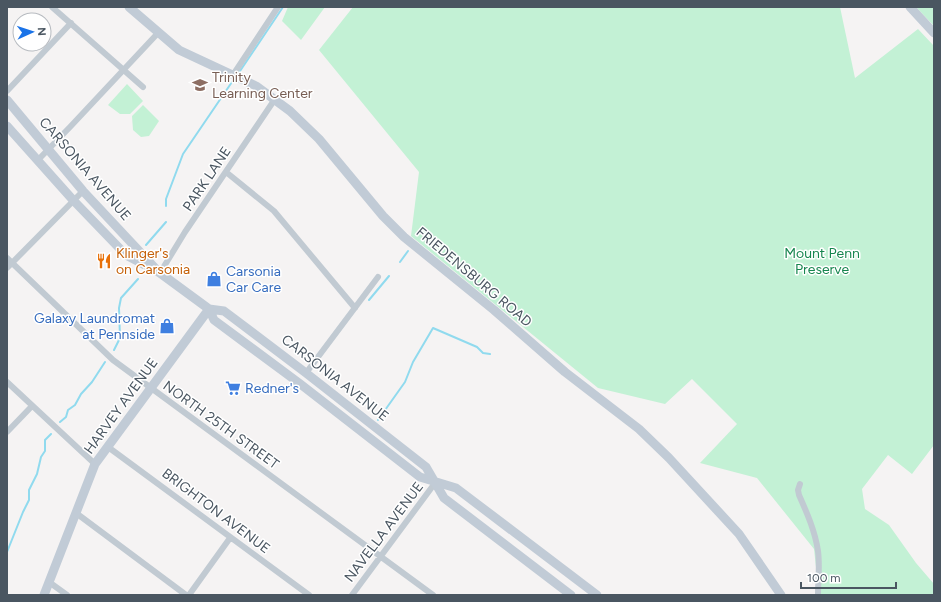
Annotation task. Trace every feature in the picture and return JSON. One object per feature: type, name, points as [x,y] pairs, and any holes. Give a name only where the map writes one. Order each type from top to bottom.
[{"type":"street","points":[[52,7],[142,87]]},
{"type":"street","name":"FRIEDENSBURG ROAD","points":[[129,7],[179,50],[256,86],[275,99],[303,122],[383,216],[404,237],[494,310],[550,359],[639,429],[702,494],[738,534],[781,595]]},
{"type":"street","points":[[233,74],[278,7]]},
{"type":"street","points":[[910,7],[934,33]]},
{"type":"street","points":[[7,91],[71,23]]},
{"type":"street","points":[[38,160],[158,33]]},
{"type":"street","name":"PARK LANE","points":[[160,273],[185,232],[275,99]]},
{"type":"street","name":"CARSONIA AVENUE","points":[[7,100],[83,191],[160,273]]},
{"type":"street","name":"CARSONIA AVENUE","points":[[7,126],[73,200],[126,255],[160,273],[209,310],[214,320],[299,383],[420,477],[435,483],[456,488],[597,595]]},
{"type":"street","points":[[226,172],[274,211],[355,308]]},
{"type":"street","points":[[9,263],[83,191]]},
{"type":"street","name":"NORTH 25TH STREET","points":[[9,263],[113,360],[433,595]]},
{"type":"street","points":[[306,373],[378,277]]},
{"type":"street","name":"CARSONIA AVENUE","points":[[209,310],[224,311],[306,373],[426,468],[444,498],[571,595]]},
{"type":"street","name":"HARVEY AVENUE","points":[[44,595],[95,464],[209,310]]},
{"type":"street","points":[[7,382],[95,464]]},
{"type":"street","points":[[7,432],[32,406]]},
{"type":"street","name":"BRIGHTON AVENUE","points":[[108,447],[309,595]]},
{"type":"street","name":"NAVELLA AVENUE","points":[[352,595],[379,556],[435,483]]},
{"type":"street","points":[[800,484],[798,490],[799,495],[812,527],[818,551],[818,595]]},
{"type":"street","points":[[76,513],[186,595]]},
{"type":"street","points":[[189,595],[230,538]]},
{"type":"street","points":[[49,582],[67,595]]},
{"type":"green space","points":[[288,7],[325,7],[301,40],[282,21]]},
{"type":"green space","name":"Mount Penn Preserve","points":[[353,7],[840,7],[855,78],[918,29],[934,46],[934,445],[912,474],[888,455],[862,489],[865,509],[889,525],[916,563],[934,584],[934,595],[819,595],[814,549],[757,478],[700,463],[737,424],[692,379],[665,404],[598,388],[411,236],[419,172],[319,50]]},
{"type":"green space","points":[[916,7],[934,7],[934,26]]},
{"type":"green space","points":[[127,84],[143,101],[130,114],[120,114],[108,105]]},
{"type":"green space","points":[[143,105],[159,121],[149,136],[141,137],[133,130],[132,116]]},
{"type":"waterway","points":[[238,74],[283,7]]},
{"type":"waterway","points":[[166,206],[166,199],[183,154],[234,79]]},
{"type":"waterway","points":[[146,245],[166,222]]},
{"type":"waterway","points":[[400,262],[408,251]]},
{"type":"waterway","points":[[369,300],[389,276]]},
{"type":"waterway","points":[[114,350],[120,338],[119,308],[121,298],[138,279]]},
{"type":"waterway","points":[[378,420],[405,382],[413,362],[433,328],[477,347],[483,353],[490,354]]},
{"type":"waterway","points":[[60,422],[66,417],[68,410],[75,405],[81,394],[92,382],[105,362]]},
{"type":"waterway","points":[[7,552],[29,500],[29,490],[37,474],[41,457],[45,451],[45,440],[51,434]]},
{"type":"place","name":"Trinity Learning Center","points":[[200,85]]},
{"type":"place","name":"Klinger's on Carsonia","points":[[104,261]]},
{"type":"place","name":"Carsonia Car Care","points":[[214,279]]},
{"type":"place","name":"Galaxy Laundromat at Pennside","points":[[167,326]]},
{"type":"place","name":"Redner's","points":[[233,388]]}]
